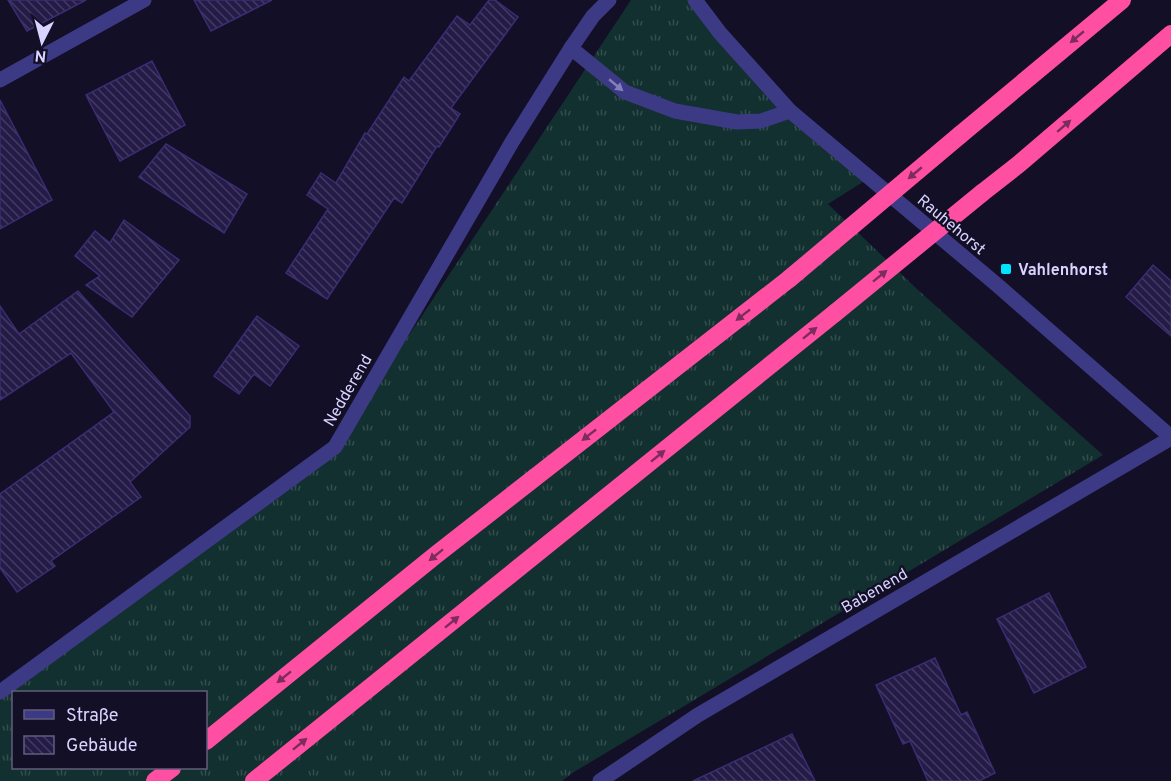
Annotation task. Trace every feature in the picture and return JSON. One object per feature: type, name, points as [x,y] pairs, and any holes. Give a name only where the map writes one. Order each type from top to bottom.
[{"type":"highway","points":[[207,740],[437,554],[789,279],[1122,0]]},
{"type":"highway","points":[[255,781],[1019,164],[1171,34]]},
{"type":"highway","points":[[155,781],[171,769]]},
{"type":"street","points":[[0,80],[144,0]]},
{"type":"street","name":"Nedderend","points":[[0,692],[335,447],[512,142],[571,48],[593,16],[609,0]]},
{"type":"street","name":"Rauhehorst","points":[[694,0],[720,33],[790,111],[996,284],[1171,437]]},
{"type":"street","points":[[571,48],[625,93],[675,111],[737,122],[761,121],[790,111]]},
{"type":"street","name":"Babenend","points":[[600,781],[698,715],[1171,437]]},
{"type":"green space","points":[[631,0],[695,0],[720,33],[869,178],[828,204],[918,290],[1103,455],[562,781],[0,781],[0,697],[335,447]]},
{"type":"building","points":[[8,0],[86,0],[27,31]]},
{"type":"building","points":[[194,0],[272,0],[211,31]]},
{"type":"building","points":[[489,0],[495,0],[518,17],[451,108],[460,114],[402,203],[394,198],[327,299],[286,273],[328,209],[307,195],[321,173],[336,183],[365,133],[367,134],[404,77],[409,81],[457,16],[470,25]]},
{"type":"building","points":[[152,61],[185,125],[120,161],[86,95]]},
{"type":"building","points":[[0,100],[52,200],[0,229]]},
{"type":"building","points":[[166,144],[247,194],[224,233],[139,177]]},
{"type":"building","points":[[124,220],[179,260],[132,317],[86,285],[100,276],[75,256],[95,231],[110,243]]},
{"type":"building","points":[[1153,265],[1171,281],[1171,336],[1126,297]]},
{"type":"building","points":[[78,291],[190,416],[190,427],[130,482],[141,497],[51,561],[55,566],[17,592],[0,568],[0,494],[114,412],[71,353],[0,400],[0,306],[19,334]]},
{"type":"building","points":[[257,316],[299,346],[270,386],[254,374],[239,394],[214,376]]},
{"type":"building","points":[[1049,593],[1086,667],[1034,693],[997,619]]},
{"type":"building","points":[[935,658],[961,715],[967,712],[995,773],[979,781],[928,781],[910,741],[903,744],[876,685]]},
{"type":"building","points":[[792,734],[815,781],[693,781]]},
{"type":"place","name":"Vahlenhorst","points":[[1006,269]]}]
